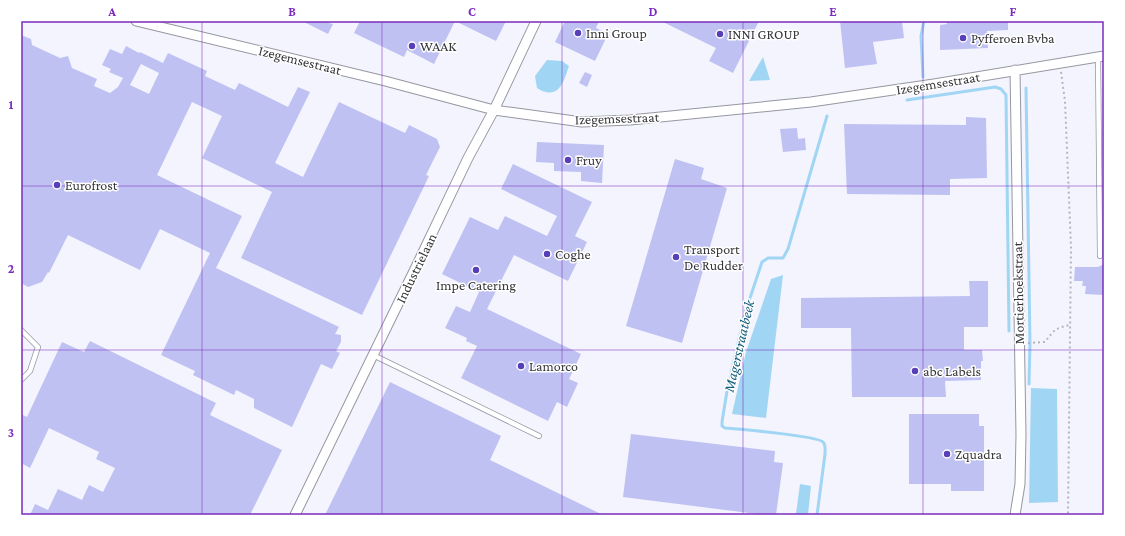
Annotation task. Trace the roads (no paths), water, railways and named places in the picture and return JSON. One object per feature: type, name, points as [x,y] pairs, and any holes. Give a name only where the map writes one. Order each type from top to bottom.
[{"type":"street","name":"Izegemsestraat","points":[[136,21],[385,81],[494,110],[582,122],[630,120],[810,102],[934,84],[1101,56]]},
{"type":"street","name":"Industrielaan","points":[[295,515],[416,269],[468,158],[494,110],[536,21]]},
{"type":"street","name":"Mortierhoekstraat","points":[[1015,70],[1021,442],[1020,484],[1015,515]]},
{"type":"lane","points":[[1100,256],[1101,56]]},
{"type":"lane","points":[[21,330],[38,347],[30,371],[21,380]]},
{"type":"lane","points":[[373,356],[539,436]]},
{"type":"water","points":[[763,57],[770,80],[749,81]]},
{"type":"water","points":[[547,60],[562,61],[569,66],[562,85],[555,91],[551,92],[544,92],[537,88],[535,76]]},
{"type":"water","points":[[783,275],[766,418],[732,414],[746,352],[771,279]]},
{"type":"water","points":[[1031,388],[1057,389],[1058,502],[1029,503]]},
{"type":"water","points":[[800,484],[811,486],[808,515],[796,514]]},
{"type":"waterway","name":"Magerstraatbeek","points":[[923,77],[921,36],[924,21]]},
{"type":"waterway","points":[[907,100],[995,87],[1001,89],[1006,95],[1009,331]]},
{"type":"waterway","points":[[1026,88],[1030,344],[1029,384]]},
{"type":"waterway","name":"Magerstraatbeek","points":[[817,515],[825,454],[825,446],[823,442],[807,437],[725,428],[722,426],[722,422],[727,391],[745,313],[762,262],[768,258],[783,258],[788,249],[827,116]]},
{"type":"place","name":"Inni Group","points":[[578,33]]},
{"type":"place","name":"INNI GROUP","points":[[720,34]]},
{"type":"place","name":"Pyfferoen Bvba","points":[[963,38]]},
{"type":"place","name":"WAAK","points":[[412,46]]},
{"type":"place","name":"Fruy","points":[[568,160]]},
{"type":"place","name":"Eurofrost","points":[[57,185]]},
{"type":"place","name":"Coghe","points":[[547,254]]},
{"type":"place","name":"Transport De Rudder","points":[[676,257]]},
{"type":"place","name":"Impe Catering","points":[[476,270]]},
{"type":"place","name":"Lamorco","points":[[521,366]]},
{"type":"place","name":"abc Labels","points":[[915,371]]},
{"type":"place","name":"Zquadra","points":[[947,454]]}]
